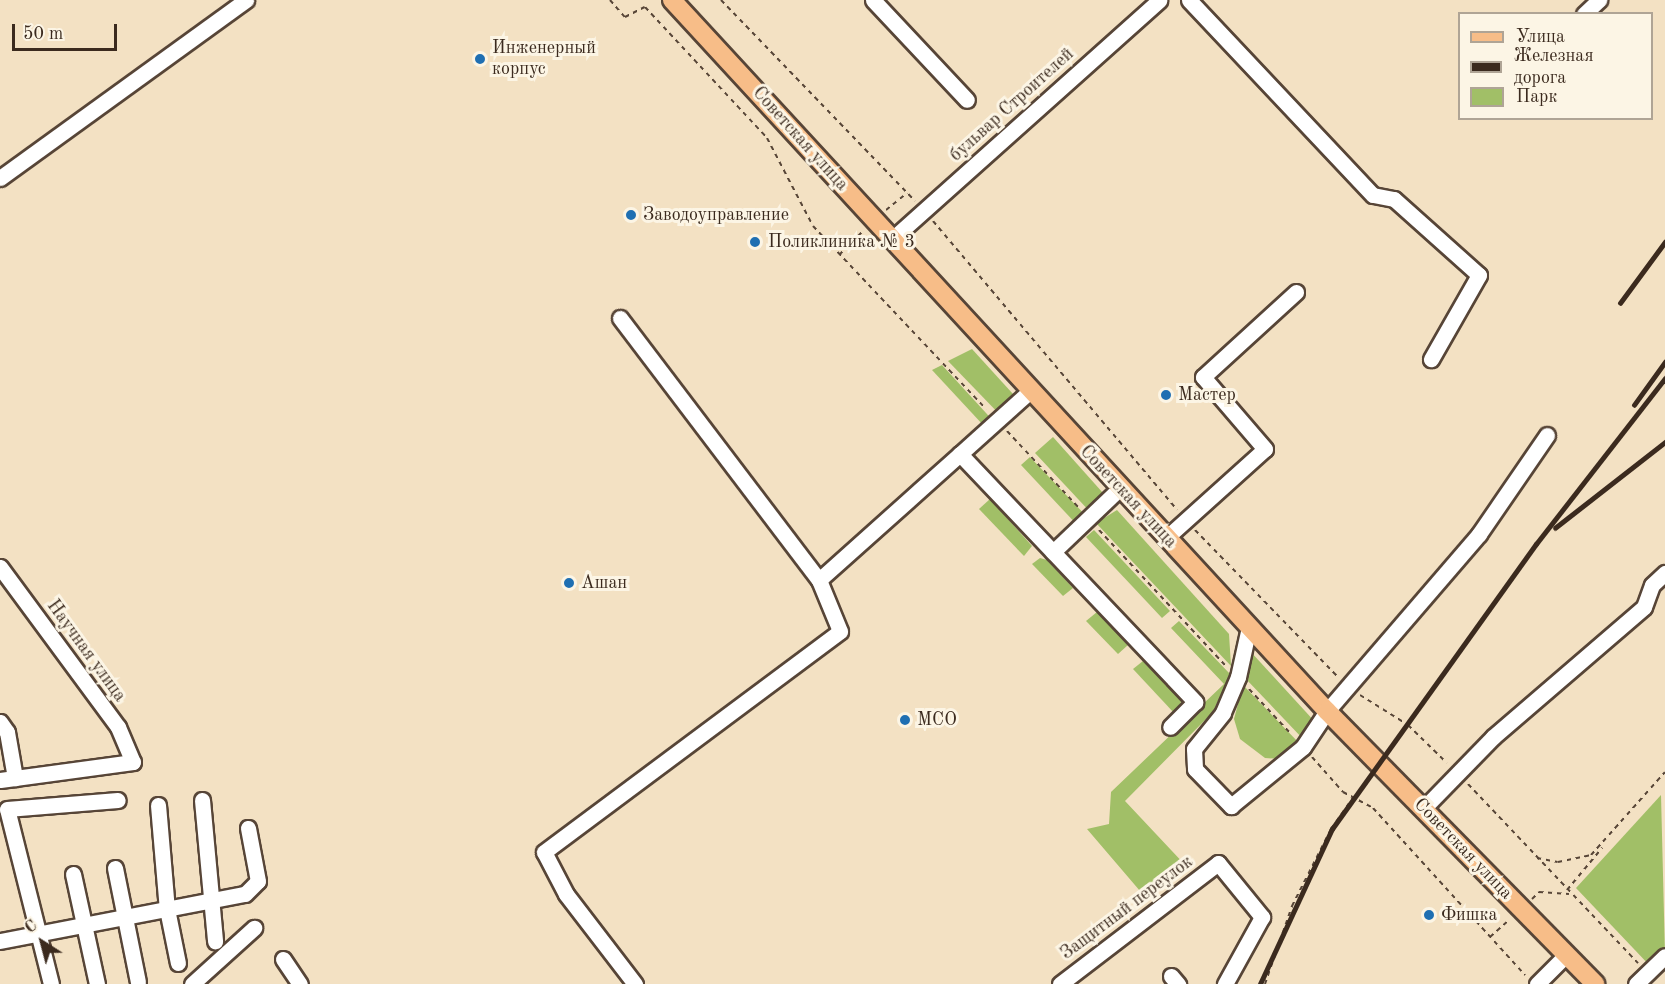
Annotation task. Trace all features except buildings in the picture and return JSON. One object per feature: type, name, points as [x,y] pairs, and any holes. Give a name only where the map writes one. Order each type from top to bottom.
[{"type":"main road","name":"Советская улица","points":[[672,0],[1327,711],[1595,984]]},
{"type":"street","points":[[0,178],[246,0]]},
{"type":"street","points":[[873,0],[967,100]]},
{"type":"street","name":"бульвар Строителей","points":[[891,240],[1159,0]]},
{"type":"street","points":[[1189,0],[1373,195],[1394,199],[1479,275],[1431,359]]},
{"type":"street","points":[[1586,12],[1599,0]]},
{"type":"street","points":[[1166,538],[1265,448],[1203,376],[1296,292]]},
{"type":"street","points":[[620,318],[819,580],[840,632],[544,852],[566,894],[635,984]]},
{"type":"street","points":[[819,580],[1030,391]]},
{"type":"street","points":[[1249,627],[1239,677],[1223,713],[1194,749],[1195,769],[1231,806],[1303,747],[1327,711],[1479,534],[1547,435]]},
{"type":"street","points":[[960,454],[1195,702],[1170,727]]},
{"type":"street","points":[[1053,552],[1121,487]]},
{"type":"street","name":"Научная улица","points":[[0,567],[118,727],[133,762],[7,779]]},
{"type":"street","points":[[1423,808],[1457,772],[1644,607],[1652,585],[1665,573]]},
{"type":"street","points":[[0,722],[7,732],[7,779]]},
{"type":"street","points":[[51,984],[40,932],[30,916],[7,848],[7,809],[118,800]]},
{"type":"street","points":[[202,800],[210,902],[216,941]]},
{"type":"street","points":[[158,805],[166,909],[178,963]]},
{"type":"street","points":[[0,941],[245,894],[256,885],[248,828]]},
{"type":"street","name":"Защитный переулок","points":[[1060,984],[1218,863],[1262,917],[1225,984]]},
{"type":"street","points":[[115,868],[123,917],[138,982]]},
{"type":"street","points":[[73,874],[97,984]]},
{"type":"street","points":[[192,984],[254,928]]},
{"type":"street","points":[[1535,984],[1566,955]]},
{"type":"street","points":[[1642,979],[1665,956]]},
{"type":"street","points":[[284,959],[300,984]]},
{"type":"path","points":[[610,0],[625,17],[645,7],[767,138],[813,226],[1303,747],[1353,798],[1373,808],[1535,984]]},
{"type":"path","points":[[721,0],[924,211],[1185,520],[1348,687],[1408,725],[1457,772],[1567,890],[1642,979]]},
{"type":"path","points":[[1567,890],[1665,772]]},
{"type":"path","points":[[1265,984],[1292,906],[1331,829],[1353,798]]},
{"type":"path","points":[[1537,858],[1578,860],[1604,846]]},
{"type":"green space","points":[[972,349],[1013,394],[1004,419],[948,361]]},
{"type":"green space","points":[[942,365],[997,425],[984,426],[932,370]]},
{"type":"green space","points":[[1053,437],[1106,498],[1093,515],[1035,453]]},
{"type":"green space","points":[[1030,457],[1089,519],[1080,528],[1021,465]]},
{"type":"green space","points":[[990,499],[1032,546],[1024,556],[979,509]]},
{"type":"green space","points":[[1117,510],[1229,634],[1231,666],[1096,523]]},
{"type":"green space","points":[[1094,530],[1170,611],[1162,618],[1086,537]]},
{"type":"green space","points":[[1040,558],[1047,560],[1073,588],[1063,596],[1032,564]]},
{"type":"green space","points":[[1097,612],[1128,645],[1118,654],[1086,621]]},
{"type":"green space","points":[[1179,621],[1230,674],[1213,712],[1125,801],[1187,867],[1146,898],[1087,829],[1109,824],[1111,792],[1224,684],[1171,628]]},
{"type":"green space","points":[[1250,651],[1316,723],[1304,740],[1245,678]]},
{"type":"green space","points":[[1143,661],[1182,700],[1175,714],[1133,669]]},
{"type":"green space","points":[[1243,685],[1300,744],[1282,759],[1265,758],[1240,739],[1234,719]]},
{"type":"green space","points":[[1661,795],[1665,955],[1652,968],[1576,888]]},
{"type":"railway","points":[[1620,303],[1665,242]]},
{"type":"railway","points":[[1634,405],[1665,362]]},
{"type":"railway","points":[[1260,984],[1332,829],[1536,544],[1665,378]]},
{"type":"railway","points":[[1555,528],[1665,442]]},
{"type":"place","name":"Инженерный корпус","points":[[480,59]]},
{"type":"place","name":"Заводоуправление","points":[[631,215]]},
{"type":"place","name":"Поликлиника № 3","points":[[755,242]]},
{"type":"place","name":"Мастер","points":[[1166,395]]},
{"type":"place","name":"Ашан","points":[[569,583]]},
{"type":"place","name":"МСО","points":[[905,720]]},
{"type":"place","name":"Фишка","points":[[1429,915]]}]
